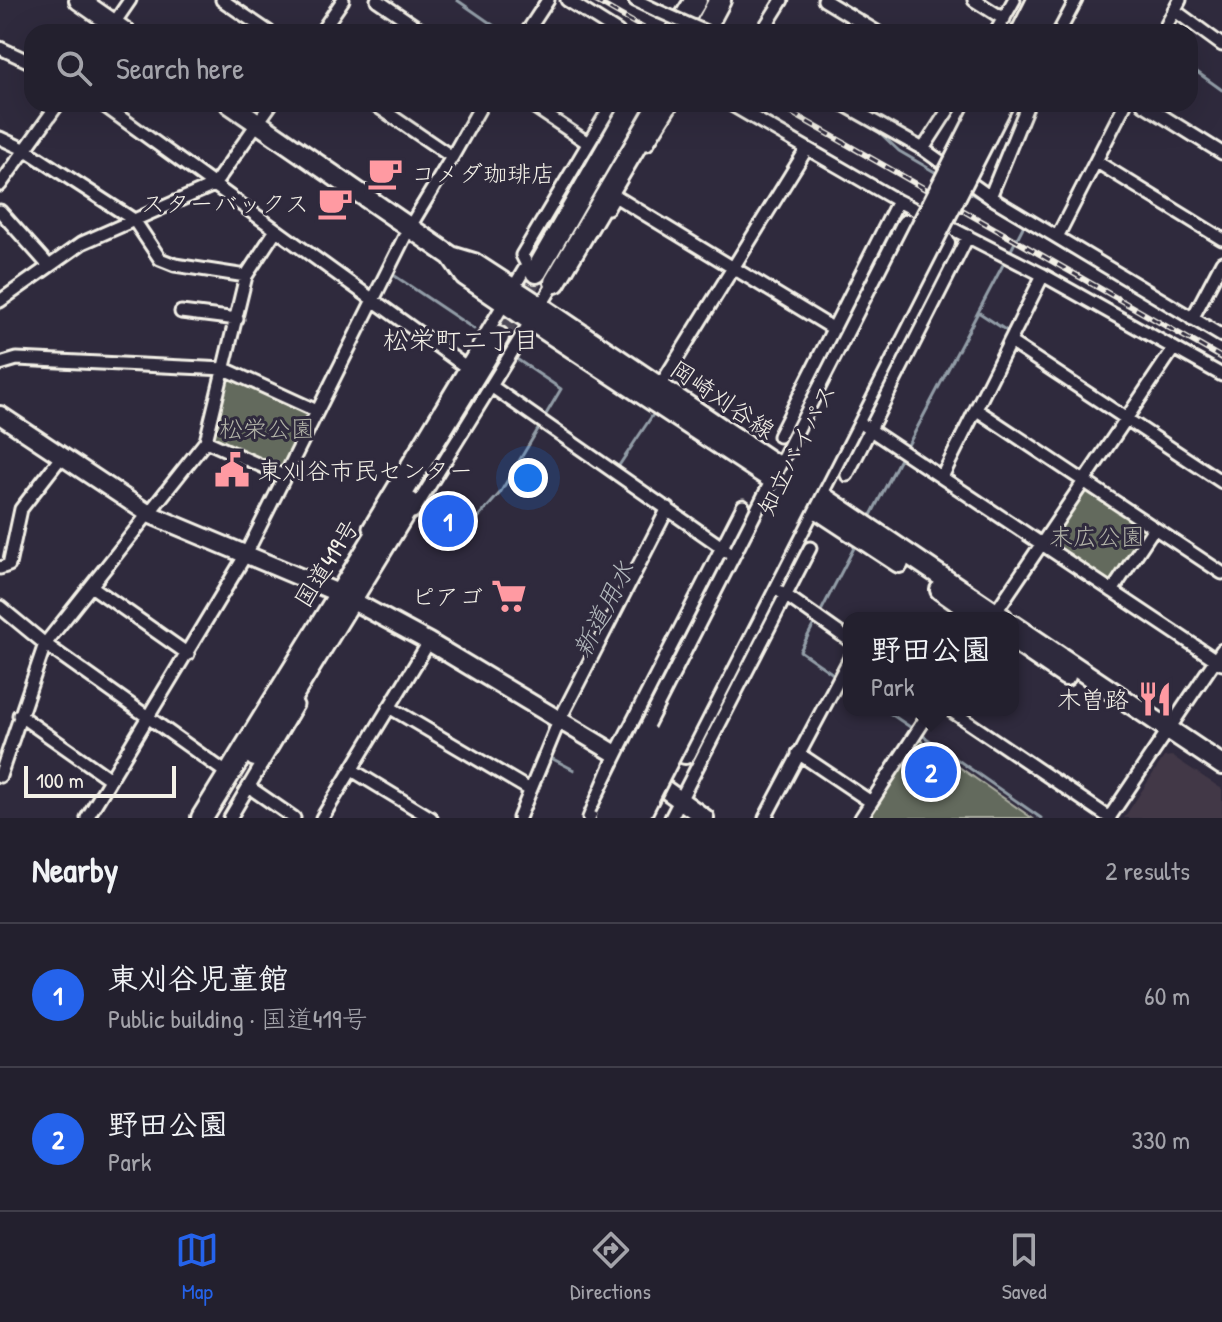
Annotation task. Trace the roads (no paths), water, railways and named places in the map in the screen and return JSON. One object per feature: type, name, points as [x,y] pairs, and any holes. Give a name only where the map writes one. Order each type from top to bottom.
[{"type":"highway","points":[[671,24],[686,0]]},
{"type":"highway","points":[[681,24],[696,0]]},
{"type":"highway","points":[[697,24],[711,0]]},
{"type":"highway","points":[[708,24],[720,0]]},
{"type":"highway","points":[[1026,24],[1038,0]]},
{"type":"highway","points":[[1042,24],[1055,0]]},
{"type":"highway","points":[[541,274],[619,112]]},
{"type":"highway","points":[[541,274],[629,112]]},
{"type":"highway","points":[[541,274],[645,112]]},
{"type":"highway","points":[[541,274],[654,112]]},
{"type":"highway","points":[[606,818],[730,552],[778,475],[812,391],[907,225],[966,112]]},
{"type":"highway","name":"知立バイパス","points":[[621,818],[980,112]]},
{"type":"highway","name":"知立バイパス","points":[[638,818],[998,112]]},
{"type":"highway","points":[[651,818],[778,590],[813,498],[862,424],[1007,112]]},
{"type":"highway","name":"国道419号","points":[[202,818],[345,596],[503,340]]},
{"type":"highway","name":"国道419号","points":[[217,818],[345,596]]},
{"type":"main road","points":[[79,0],[109,24]]},
{"type":"main road","name":"岡崎刈谷線","points":[[241,112],[451,256],[465,276],[508,296],[987,612]]},
{"type":"main road","name":"岡崎刈谷線","points":[[535,314],[660,386],[778,475]]},
{"type":"main road","points":[[1019,629],[1222,779]]},
{"type":"main road","points":[[1019,644],[1166,736],[1222,765]]},
{"type":"street","points":[[118,24],[130,0]]},
{"type":"street","points":[[222,0],[257,24]]},
{"type":"street","points":[[326,24],[343,0]]},
{"type":"street","points":[[377,0],[412,24]]},
{"type":"street","points":[[532,24],[548,0]]},
{"type":"street","points":[[567,0],[605,24]]},
{"type":"street","points":[[636,0],[686,24]]},
{"type":"street","points":[[767,24],[782,0]]},
{"type":"street","points":[[824,0],[864,24]]},
{"type":"street","points":[[974,0],[1004,19]]},
{"type":"street","points":[[1001,24],[1014,0]]},
{"type":"street","points":[[1063,24],[1076,0]]},
{"type":"street","points":[[1167,24],[1177,5],[1222,45]]},
{"type":"street","points":[[0,48],[24,59]]},
{"type":"street","points":[[0,185],[52,112]]},
{"type":"street","points":[[113,112],[466,367]]},
{"type":"street","points":[[0,301],[82,243],[214,185],[265,112]]},
{"type":"street","points":[[386,112],[452,157]]},
{"type":"street","points":[[87,818],[245,556],[409,228],[477,112]]},
{"type":"street","points":[[542,112],[588,143]]},
{"type":"street","points":[[607,112],[522,255],[541,274],[566,279],[667,112]]},
{"type":"street","points":[[743,112],[898,201],[1043,275],[1222,375]]},
{"type":"street","points":[[857,112],[923,149],[990,197],[1222,336]]},
{"type":"street","points":[[923,149],[947,112]]},
{"type":"street","points":[[990,197],[1025,112]]},
{"type":"street","points":[[1057,237],[1121,112]]},
{"type":"street","points":[[1156,112],[1222,153]]},
{"type":"street","points":[[0,138],[26,150],[134,220],[160,259],[175,265],[246,276]]},
{"type":"street","points":[[660,386],[806,150]]},
{"type":"street","points":[[1097,162],[1222,239]]},
{"type":"street","points":[[615,196],[834,329]]},
{"type":"street","points":[[779,436],[812,391],[834,329],[898,201]]},
{"type":"street","points":[[0,211],[49,266]]},
{"type":"street","points":[[0,776],[3,757],[45,644],[206,441],[246,276],[276,230]]},
{"type":"street","points":[[847,475],[862,424],[968,236]]},
{"type":"street","points":[[1192,319],[1222,262]]},
{"type":"street","points":[[230,818],[249,787],[466,367],[508,296],[541,274]]},
{"type":"street","points":[[191,818],[221,769],[491,386],[535,314],[541,274]]},
{"type":"street","points":[[942,477],[1043,275]]},
{"type":"street","points":[[181,312],[237,319]]},
{"type":"street","points":[[1010,342],[1222,482]]},
{"type":"street","points":[[996,612],[1174,348]]},
{"type":"street","points":[[0,364],[17,359],[225,369],[317,411]]},
{"type":"street","points":[[491,386],[730,552]]},
{"type":"street","points":[[977,410],[1222,573]]},
{"type":"street","points":[[0,415],[149,514],[345,596],[429,642],[616,754],[705,818]]},
{"type":"street","points":[[862,424],[1112,591],[1220,658],[1110,818],[959,716]]},
{"type":"street","points":[[206,441],[284,476]]},
{"type":"street","points":[[0,568],[9,565],[21,509],[62,456]]},
{"type":"street","points":[[589,818],[616,754],[730,552],[743,506]]},
{"type":"street","points":[[519,818],[559,721],[668,508]]},
{"type":"street","points":[[1112,591],[1154,528]]},
{"type":"street","points":[[671,818],[778,590],[810,548]]},
{"type":"street","points":[[91,586],[188,654]]},
{"type":"street","points":[[778,590],[843,636]]},
{"type":"street","points":[[0,607],[45,644],[221,769]]},
{"type":"street","points":[[322,818],[429,642]]},
{"type":"street","points":[[765,818],[843,671]]},
{"type":"street","points":[[389,707],[530,790]]},
{"type":"street","points":[[19,715],[110,779]]},
{"type":"street","points":[[861,818],[927,716]]},
{"type":"street","points":[[798,753],[871,802]]},
{"type":"street","points":[[352,770],[431,818]]},
{"type":"street","points":[[249,787],[294,818]]},
{"type":"waterway","points":[[457,0],[492,24]]},
{"type":"waterway","points":[[1198,73],[1222,90]]},
{"type":"waterway","points":[[449,148],[470,114]]},
{"type":"waterway","points":[[880,133],[899,151],[940,175]]},
{"type":"waterway","points":[[413,208],[442,161]]},
{"type":"waterway","name":"新道用水","points":[[754,245],[797,176]]},
{"type":"waterway","points":[[967,191],[1070,253]]},
{"type":"waterway","points":[[1009,254],[1024,225]]},
{"type":"waterway","points":[[383,267],[396,239]]},
{"type":"waterway","points":[[906,449],[1005,261]]},
{"type":"waterway","points":[[395,276],[474,329]]},
{"type":"waterway","name":"新道用水","points":[[672,381],[735,276]]},
{"type":"waterway","points":[[978,312],[1010,333]]},
{"type":"waterway","points":[[1016,338],[1123,409]]},
{"type":"waterway","points":[[518,360],[561,389],[545,416]]},
{"type":"waterway","name":"新道用水","points":[[652,416],[618,467],[675,507]]},
{"type":"waterway","points":[[477,519],[500,493],[540,426]]},
{"type":"waterway","points":[[869,519],[902,455]]},
{"type":"waterway","name":"新道用水","points":[[567,717],[670,517]]},
{"type":"waterway","points":[[819,615],[856,544]]},
{"type":"waterway","points":[[815,622],[800,651],[836,676]]},
{"type":"waterway","points":[[894,716],[913,729]]},
{"type":"waterway","name":"新道用水","points":[[525,818],[561,733]]},
{"type":"waterway","points":[[919,733],[1041,818]]},
{"type":"waterway","points":[[553,759],[574,770]]},
{"type":"tunnel","points":[[498,337],[536,272]]},
{"type":"railway","points":[[594,0],[636,24]]},
{"type":"railway","points":[[790,112],[1222,358]]},
{"type":"place","name":"コメダ珈琲店","points":[[385,173]]},
{"type":"place","name":"スターバックス","points":[[335,203]]},
{"type":"place","name":"東刈谷市民センター","points":[[232,470]]},
{"type":"place","name":"東刈谷児童館","points":[[448,521]]},
{"type":"place","name":"ピアゴ","points":[[509,596]]},
{"type":"place","name":"木曽路","points":[[1155,699]]},
{"type":"place","name":"野田公園","points":[[931,772]]},
{"type":"district","name":"松栄町二丁目","points":[[461,339]]},
{"type":"park label","name":"松栄公園","points":[[267,428]]},
{"type":"park label","name":"末広公園","points":[[1097,536]]}]
